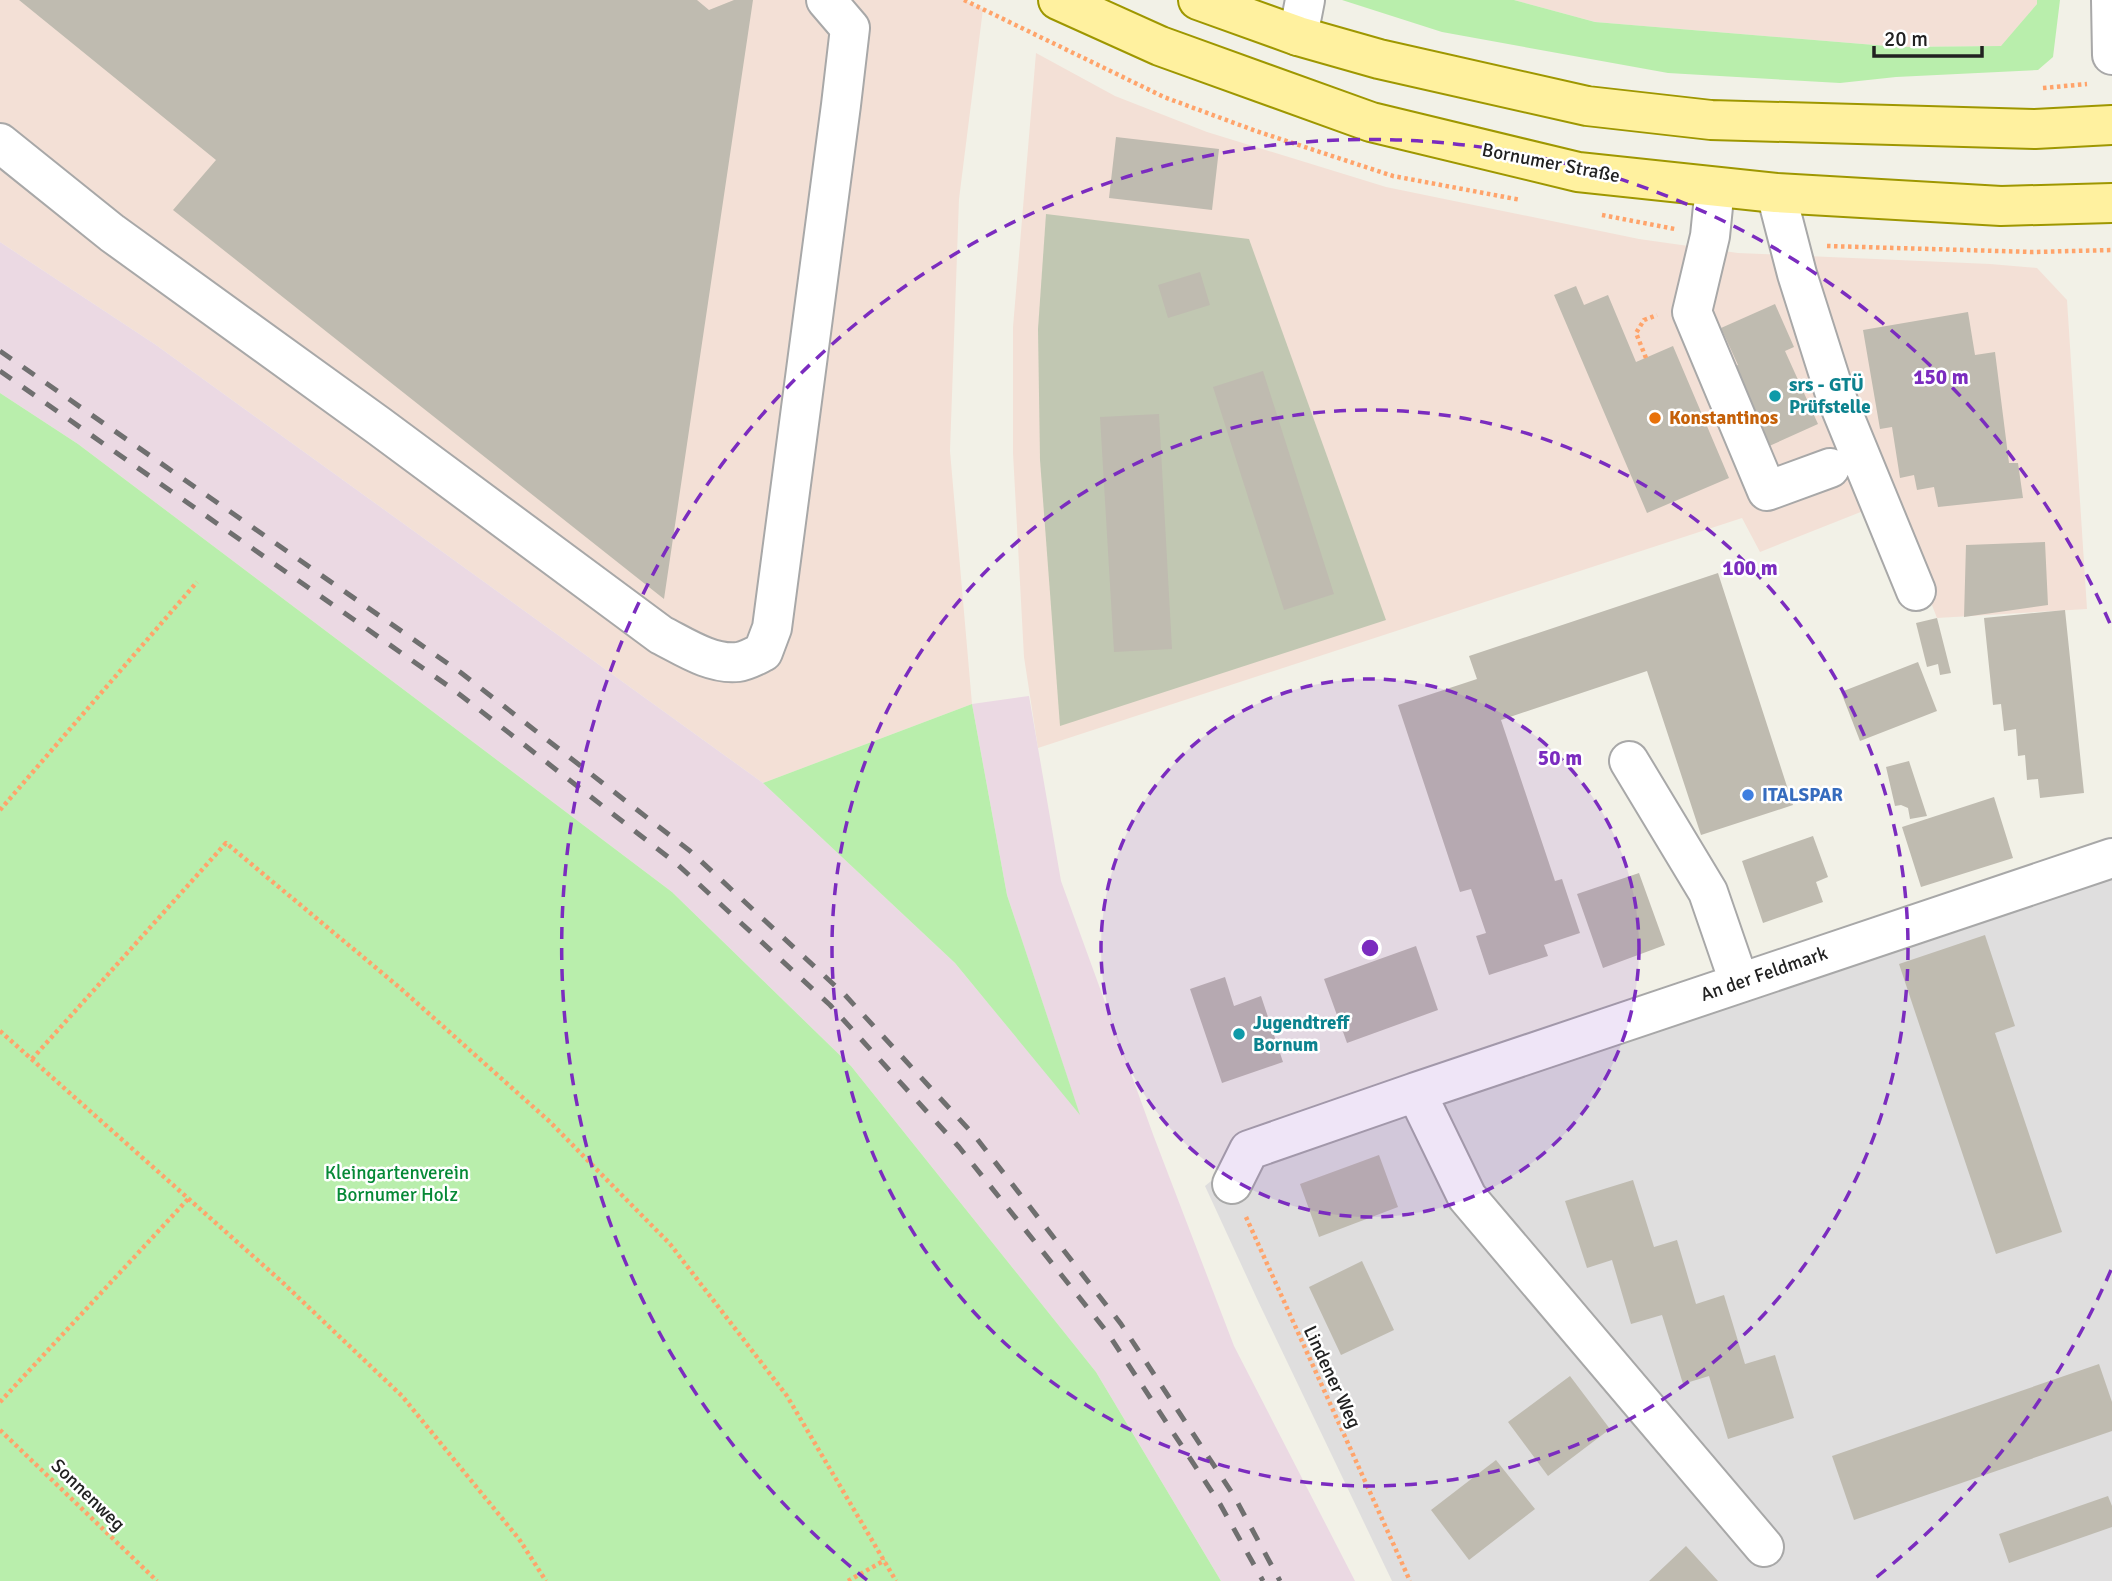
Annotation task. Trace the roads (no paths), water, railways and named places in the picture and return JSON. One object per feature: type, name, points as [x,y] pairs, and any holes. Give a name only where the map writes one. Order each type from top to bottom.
[{"type":"main road","name":"Bornumer Straße","points":[[1058,0],[1160,46],[1371,122],[1578,172],[1776,193],[2001,206],[2112,203]]},
{"type":"main road","points":[[1198,0],[1302,18],[1379,59],[1587,106],[1711,120],[2035,129],[2112,125]]},
{"type":"street","points":[[0,143],[112,233],[661,635],[698,654],[727,662],[740,662],[763,652],[772,628],[839,119],[850,28],[826,0]]},
{"type":"street","points":[[2106,69],[2111,0]]},
{"type":"street","points":[[1714,187],[1710,236],[1692,312],[1767,491],[1830,468]]},
{"type":"street","points":[[1776,193],[1797,274],[1835,394],[1916,591]]},
{"type":"street","points":[[1629,761],[1708,892],[1739,982]]},
{"type":"street","name":"An der Feldmark","points":[[1232,1184],[1250,1150],[1739,982],[2112,858]]},
{"type":"street","points":[[1416,1092],[1467,1197],[1764,1547]]},
{"type":"railway","points":[[0,351],[460,672],[690,851],[845,995],[974,1135],[1121,1324],[1234,1496],[1280,1581]]},
{"type":"railway","points":[[0,371],[454,690],[677,864],[830,1005],[959,1147],[1107,1332],[1220,1504],[1263,1581]]},
{"type":"place","name":"srs - GTÜ Prüfstelle","points":[[1775,396]]},
{"type":"place","name":"Konstantinos","points":[[1655,418]]},
{"type":"place","name":"ITALSPAR","points":[[1748,795]]},
{"type":"place","name":"Jugendtreff Bornum","points":[[1239,1034]]},
{"type":"park label","name":"Kleingartenverein Bornumer Holz","points":[[397,1184]]}]
